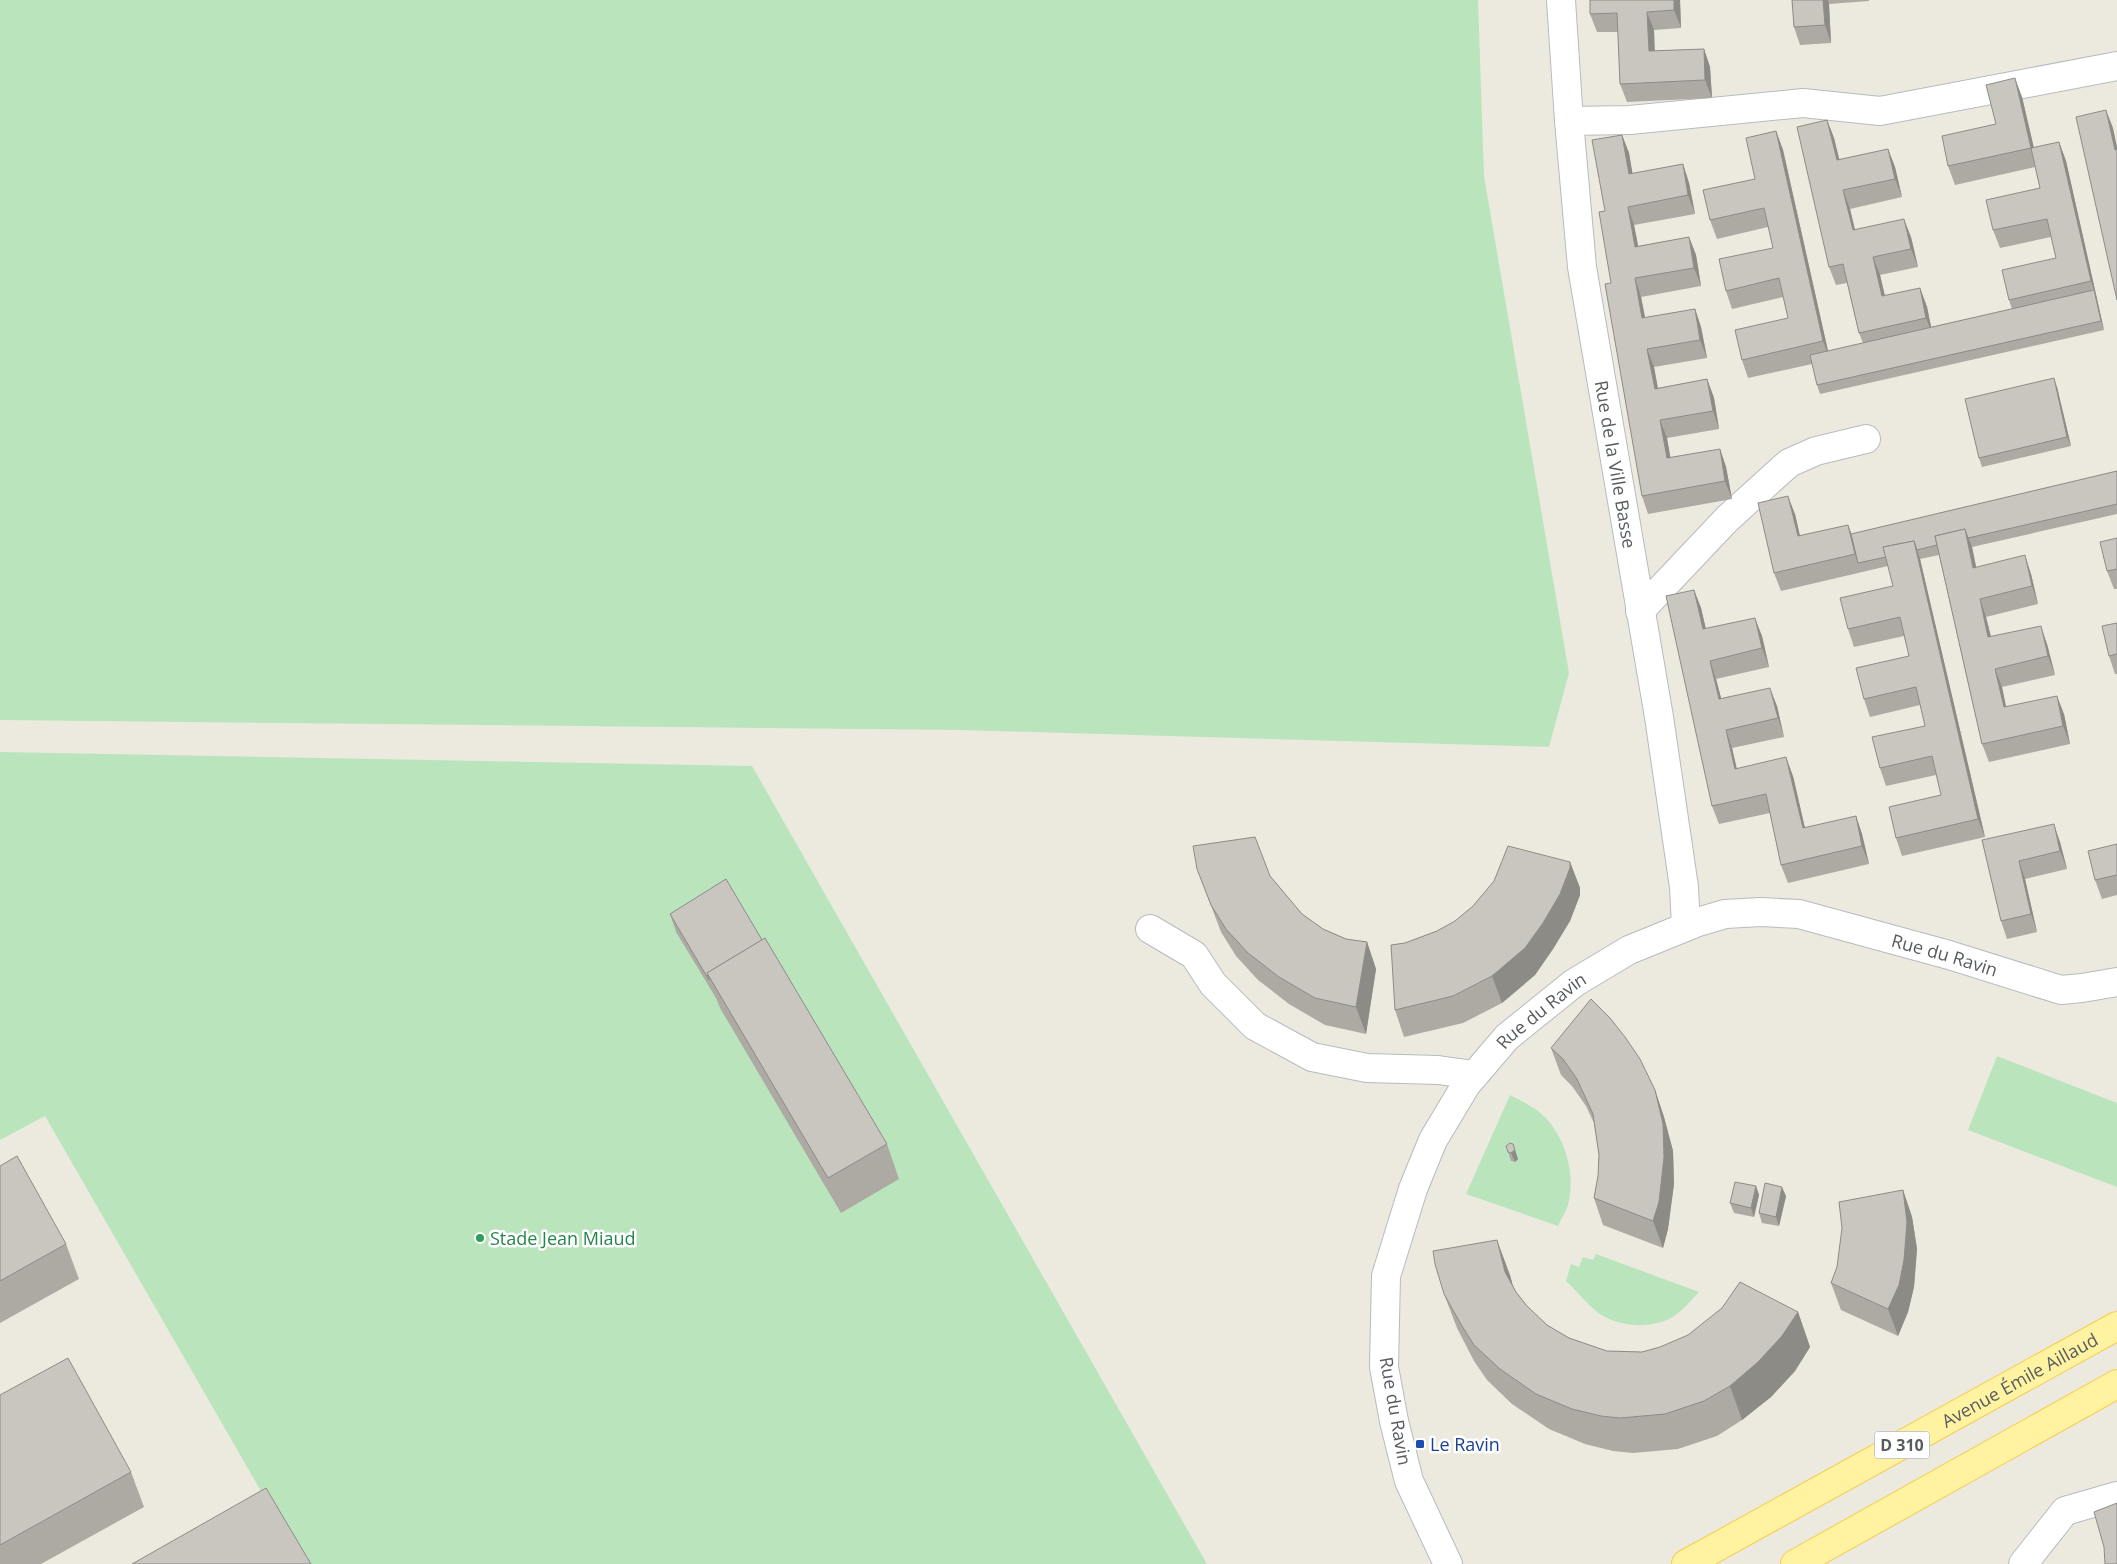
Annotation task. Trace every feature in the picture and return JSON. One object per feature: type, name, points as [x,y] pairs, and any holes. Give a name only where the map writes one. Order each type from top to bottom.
[{"type":"main road","name":"Avenue Émile Aillaud","points":[[1686,1564],[2117,1326]]},
{"type":"main road","name":"D 310","points":[[1795,1564],[2117,1384]]},
{"type":"street","name":"Rue de la Ville Basse","points":[[1561,0],[1569,121],[1582,267],[1659,717],[1684,886],[1686,926]]},
{"type":"street","points":[[1569,121],[1630,120],[1803,103],[1880,111],[2117,66]]},
{"type":"street","points":[[1640,611],[1727,519],[1789,463],[1816,451],[1866,439]]},
{"type":"street","name":"Rue du Ravin","points":[[1448,1564],[1409,1481],[1394,1421],[1384,1367],[1386,1276],[1412,1189],[1433,1140],[1466,1085],[1507,1037],[1574,983],[1629,950],[1686,926],[1725,914],[1760,912],[1799,914],[1949,955],[2061,990],[2117,982]]},
{"type":"street","points":[[1150,929],[1194,955],[1212,984],[1255,1026],[1312,1057],[1367,1068],[1438,1070],[1474,1075]]},
{"type":"street","points":[[2023,1564],[2065,1512],[2117,1496]]},
{"type":"green space","points":[[0,0],[1478,0],[1484,176],[1569,673],[1549,747],[961,730],[0,720]]},
{"type":"green space","points":[[0,752],[752,766],[1207,1564],[303,1564],[45,1116],[0,1140]]},
{"type":"green space","points":[[1997,1056],[2117,1103],[2117,1187],[1968,1130]]},
{"type":"green space","points":[[1510,1095],[1532,1107],[1547,1119],[1557,1133],[1566,1153],[1571,1184],[1570,1195],[1567,1208],[1558,1226],[1466,1194]]},
{"type":"green space","points":[[1596,1254],[1699,1292],[1677,1314],[1660,1322],[1630,1325],[1611,1320],[1594,1309],[1566,1281],[1571,1264],[1579,1267],[1583,1257],[1593,1260]]},
{"type":"building","points":[[1590,0],[1674,0],[1674,10],[1647,12],[1649,51],[1704,49],[1705,80],[1620,84],[1617,13],[1590,14]]},
{"type":"building","points":[[1792,0],[1823,0],[1825,25],[1794,27]]},
{"type":"building","points":[[2015,78],[2031,148],[1948,166],[1942,136],[1996,124],[1986,85]]},
{"type":"building","points":[[2106,110],[2115,150],[2117,149],[2117,300],[2076,117]]},
{"type":"building","points":[[1827,120],[1837,160],[1888,149],[1895,179],[1843,190],[1853,230],[1904,219],[1911,249],[1873,257],[1882,296],[1920,288],[1926,318],[1859,333],[1843,264],[1829,267],[1797,127]]},
{"type":"building","points":[[1776,131],[1823,341],[1742,360],[1735,330],[1788,318],[1779,278],[1726,291],[1719,259],[1773,248],[1764,208],[1710,220],[1703,190],[1755,179],[1746,138]]},
{"type":"building","points":[[1622,135],[1629,174],[1683,164],[1688,195],[1628,207],[1635,247],[1689,237],[1694,268],[1635,278],[1642,318],[1695,309],[1700,340],[1647,349],[1655,389],[1707,379],[1713,411],[1660,420],[1667,458],[1720,449],[1725,481],[1642,496],[1605,284],[1611,283],[1599,212],[1605,211],[1592,140]]},
{"type":"building","points":[[2059,142],[2091,281],[2009,300],[2002,270],[2056,258],[2047,219],[1993,230],[1986,200],[2040,188],[2031,148]]},
{"type":"building","points":[[2094,290],[2101,321],[1817,385],[1810,355]]},
{"type":"building","points":[[2054,378],[2067,437],[1979,458],[1965,399]]},
{"type":"building","points":[[2117,471],[2117,504],[1968,538],[1965,529],[1935,536],[1937,545],[1917,550],[1914,541],[1883,547],[1886,557],[1858,563],[1851,534]]},
{"type":"building","points":[[1788,496],[1798,536],[1848,525],[1855,554],[1774,573],[1758,503]]},
{"type":"building","points":[[1965,529],[1973,568],[2025,555],[2032,586],[1980,599],[1988,637],[2041,626],[2048,656],[1995,669],[2004,707],[2057,696],[2063,726],[1982,744],[1935,536]]},
{"type":"building","points":[[2117,538],[2117,569],[2107,571],[2100,542]]},
{"type":"building","points":[[1914,541],[1978,819],[1896,838],[1889,807],[1941,795],[1932,756],[1880,768],[1872,737],[1925,726],[1916,687],[1864,699],[1856,668],[1909,656],[1900,617],[1848,629],[1840,598],[1893,586],[1883,547]]},
{"type":"building","points":[[1694,590],[1703,629],[1755,618],[1762,648],[1710,661],[1719,699],[1770,688],[1778,718],[1726,730],[1735,769],[1786,757],[1803,828],[1856,816],[1862,846],[1781,865],[1766,794],[1712,806],[1666,596]]},
{"type":"building","points":[[2117,623],[2117,654],[2109,656],[2102,626]]},
{"type":"building","points":[[2054,824],[2060,851],[2019,861],[2031,914],[2001,921],[1982,840]]},
{"type":"building","points":[[1255,837],[1270,876],[1302,914],[1323,929],[1346,939],[1367,942],[1356,1007],[1315,998],[1279,977],[1248,953],[1226,929],[1211,905],[1197,869],[1193,846]]},
{"type":"building","points":[[2117,844],[2117,875],[2095,880],[2088,851]]},
{"type":"building","points":[[1508,846],[1570,862],[1570,868],[1560,894],[1543,923],[1525,948],[1492,976],[1453,996],[1395,1010],[1391,945],[1405,943],[1437,931],[1455,921],[1473,906],[1494,881]]},
{"type":"building","points":[[726,879],[762,940],[707,973],[709,980],[670,914]]},
{"type":"building","points":[[765,938],[887,1144],[828,1178],[707,973]]},
{"type":"building","points":[[1591,999],[1625,1037],[1640,1059],[1655,1090],[1663,1124],[1664,1157],[1659,1202],[1653,1221],[1594,1198],[1599,1155],[1593,1114],[1577,1079],[1563,1059],[1551,1048]]},
{"type":"building","points":[[1510,1143],[1513,1144],[1515,1150],[1511,1153],[1508,1152],[1506,1146]]},
{"type":"building","points":[[17,1156],[66,1244],[0,1281],[0,1166]]},
{"type":"building","points":[[1735,1182],[1756,1186],[1751,1208],[1730,1203]]},
{"type":"building","points":[[1765,1183],[1782,1187],[1776,1217],[1759,1213]]},
{"type":"building","points":[[1903,1190],[1907,1222],[1904,1260],[1899,1285],[1888,1309],[1831,1283],[1837,1267],[1842,1228],[1839,1202]]},
{"type":"building","points":[[1497,1240],[1505,1272],[1516,1292],[1527,1306],[1547,1325],[1569,1338],[1607,1351],[1642,1352],[1660,1347],[1688,1335],[1722,1308],[1740,1282],[1798,1312],[1782,1336],[1758,1362],[1730,1386],[1704,1401],[1665,1414],[1620,1418],[1601,1416],[1572,1409],[1536,1394],[1500,1369],[1474,1345],[1462,1326],[1444,1294],[1433,1251]]},
{"type":"building","points":[[68,1358],[131,1472],[0,1545],[0,1395]]},
{"type":"building","points":[[266,1488],[311,1564],[132,1564]]},
{"type":"building","points":[[2117,1503],[2117,1564],[2105,1564],[2104,1547],[2094,1512]]},
{"type":"place","name":"Stade Jean Miaud","points":[[480,1238]]},
{"type":"place","name":"Le Ravin","points":[[1420,1444]]}]
